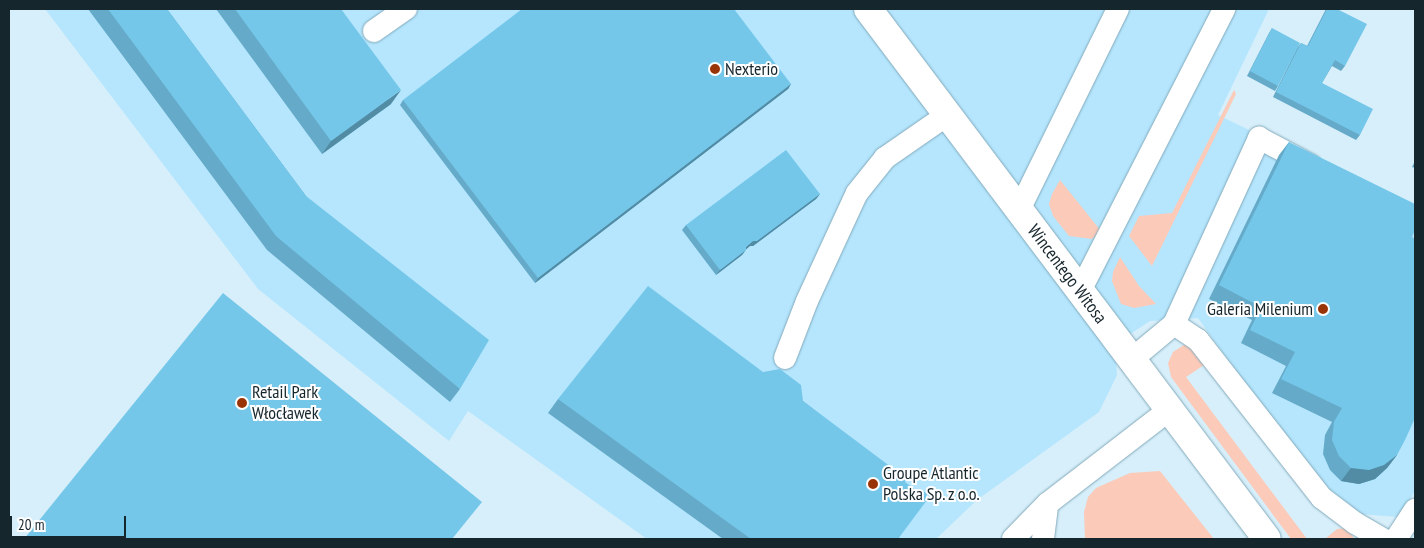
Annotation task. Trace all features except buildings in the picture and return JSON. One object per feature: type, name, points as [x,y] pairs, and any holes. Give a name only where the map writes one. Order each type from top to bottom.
[{"type":"street","name":"Wincentego Witosa","points":[[868,9],[1267,539]]},
{"type":"lane","points":[[374,31],[406,9]]},
{"type":"lane","points":[[1019,210],[1118,9]]},
{"type":"lane","points":[[1080,291],[1224,9]]},
{"type":"lane","points":[[785,358],[807,301],[857,193],[885,158],[947,115]]},
{"type":"lane","points":[[1131,360],[1174,324],[1259,138],[1328,174]]},
{"type":"lane","points":[[1174,324],[1198,340],[1322,498],[1355,523],[1382,539]]},
{"type":"lane","points":[[1014,539],[1047,504],[1169,410]]},
{"type":"lane","points":[[1043,539],[1047,504]]},
{"type":"lane","points":[[1396,539],[1415,510]]},
{"type":"shaded area","points":[[45,9],[1269,9],[1218,115],[1415,210],[1415,491],[1399,517],[1360,514],[1316,484],[1198,318],[1150,321],[1115,344],[1117,375],[1099,412],[977,500],[936,539],[647,539],[468,411],[449,441],[258,289]]},
{"type":"shaded area","points":[[1234,90],[1236,94],[1152,266],[1129,236],[1139,216],[1172,213]]},
{"type":"shaded area","points":[[1060,180],[1101,231],[1092,239],[1069,236],[1053,216],[1049,204]]},
{"type":"shaded area","points":[[1120,257],[1139,286],[1156,304],[1134,308],[1121,304],[1112,281],[1113,272]]},
{"type":"shaded area","points":[[1187,343],[1207,363],[1186,377],[1307,539],[1291,539],[1171,377],[1168,363],[1173,352]]},
{"type":"shaded area","points":[[1160,471],[1214,539],[1085,539],[1084,512],[1088,497],[1096,488],[1130,473]]},
{"type":"shaded area","points":[[1346,528],[1355,539],[1325,539],[1337,529]]},
{"type":"place","name":"Nexterio","points":[[715,69]]},
{"type":"place","name":"Galeria Milenium","points":[[1323,309]]},
{"type":"place","name":"Retail Park Włocławek","points":[[242,403]]},
{"type":"place","name":"Groupe Atlantic Polska Sp. z o.o.","points":[[873,484]]}]
